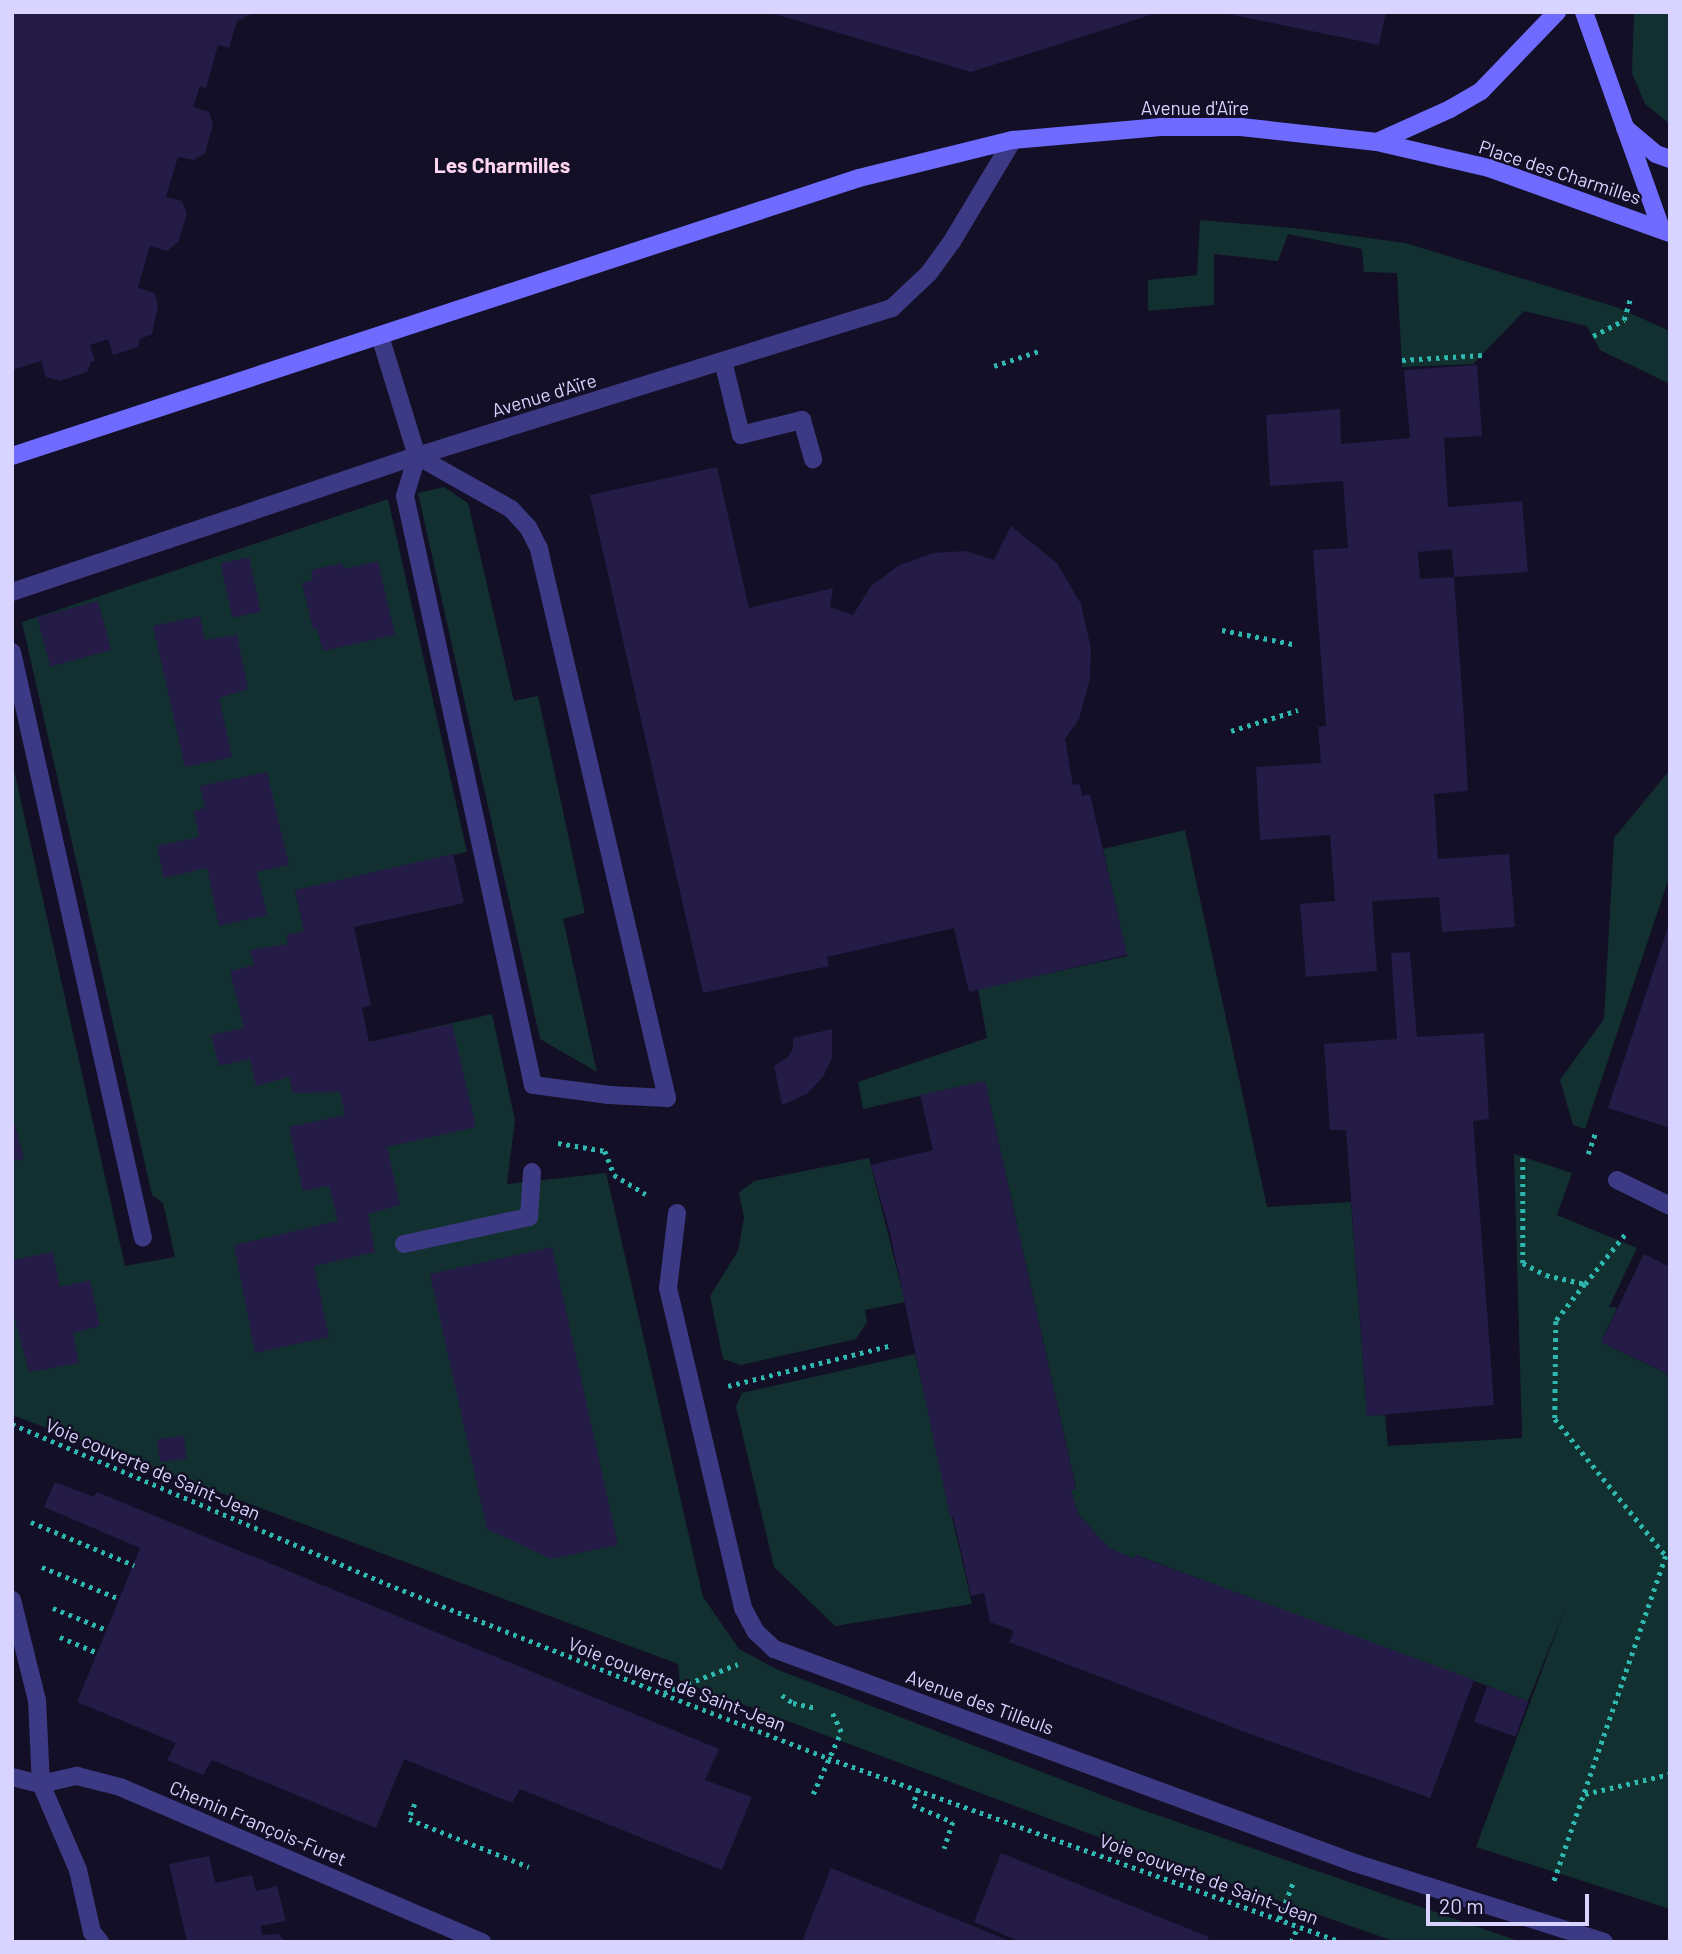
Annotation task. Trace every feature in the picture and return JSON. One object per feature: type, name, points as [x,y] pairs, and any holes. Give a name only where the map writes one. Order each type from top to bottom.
[{"type":"main road","points":[[1377,142],[1481,91],[1557,12]]},
{"type":"main road","name":"Place des Charmilles","points":[[1584,12],[1625,128],[1667,228]]},
{"type":"main road","name":"Avenue d'Aïre","points":[[12,456],[859,178],[1013,141],[1163,127],[1241,127],[1377,142]]},
{"type":"main road","points":[[1625,128],[1656,154],[1670,159]]},
{"type":"main road","name":"Place des Charmilles","points":[[1377,142],[1489,167],[1667,228]]},
{"type":"street","name":"Avenue d'Aïre","points":[[12,592],[416,456],[892,308],[929,273],[951,243],[1013,141]]},
{"type":"street","points":[[380,336],[416,456],[405,496],[533,1084],[609,1095],[667,1098],[539,549],[528,527],[511,509],[416,456]]},
{"type":"street","points":[[723,361],[741,435],[802,420],[813,459]]},
{"type":"street","points":[[12,652],[143,1238]]},
{"type":"street","points":[[404,1244],[529,1217],[532,1172]]},
{"type":"street","points":[[1617,1180],[1670,1206]]},
{"type":"street","name":"Avenue des Tilleuls","points":[[677,1213],[668,1288],[743,1608],[756,1632],[774,1649],[1355,1863],[1604,1942]]},
{"type":"street","points":[[12,1600],[37,1700],[41,1784],[78,1870],[92,1932],[100,1942]]},
{"type":"street","name":"Chemin François-Furet","points":[[12,1777],[41,1784],[77,1776],[120,1787],[482,1942]]},
{"type":"path","points":[[1593,336],[1624,320],[1631,296]]},
{"type":"path","points":[[994,366],[1039,351]]},
{"type":"path","points":[[1402,360],[1482,355]]},
{"type":"path","points":[[1222,630],[1293,644]]},
{"type":"path","points":[[1231,731],[1298,710]]},
{"type":"path","points":[[1584,1166],[1596,1132]]},
{"type":"path","points":[[545,1140],[605,1151],[614,1175],[677,1213]]},
{"type":"path","points":[[1523,1158],[1523,1263],[1546,1275],[1585,1284]]},
{"type":"path","points":[[1554,1882],[1668,1558],[1555,1419],[1556,1321],[1626,1233]]},
{"type":"path","points":[[724,1387],[892,1345]]},
{"type":"path","name":"Voie couverte de Saint-Jean","points":[[12,1424],[387,1584],[663,1694],[828,1758],[1342,1942]]},
{"type":"path","points":[[31,1522],[134,1565]]},
{"type":"path","points":[[42,1566],[120,1599]]},
{"type":"path","points":[[52,1608],[107,1630]]},
{"type":"path","points":[[59,1637],[98,1653]]},
{"type":"path","points":[[663,1694],[774,1649]]},
{"type":"path","points":[[755,1658],[776,1691],[793,1703],[831,1711],[841,1732],[813,1794]]},
{"type":"path","points":[[1584,1794],[1670,1774]]},
{"type":"path","points":[[919,1789],[913,1805],[953,1822],[944,1849]]},
{"type":"path","points":[[415,1804],[409,1819],[529,1867]]},
{"type":"path","points":[[1279,1919],[1298,1870]]},
{"type":"path","points":[[1291,1942],[1298,1926]]},
{"type":"green space","points":[[1634,12],[1670,12],[1670,124],[1645,104],[1632,73]]},
{"type":"green space","points":[[1200,220],[1303,229],[1405,243],[1616,307],[1670,331],[1670,384],[1600,350],[1587,326],[1524,311],[1473,364],[1402,367],[1397,273],[1364,272],[1362,249],[1288,234],[1278,261],[1214,254],[1214,305],[1148,311],[1148,280],[1197,275]]},
{"type":"green space","points":[[444,487],[468,503],[514,701],[538,696],[585,913],[563,919],[597,1072],[540,1039],[418,493]]},
{"type":"green space","points":[[388,499],[467,852],[295,891],[323,1010],[369,1042],[492,1014],[515,1120],[507,1184],[606,1173],[703,1597],[739,1649],[776,1669],[1117,1801],[1521,1942],[1396,1942],[1093,1835],[680,1681],[678,1664],[12,1415],[12,761],[125,1266],[175,1257],[163,1203],[152,1195],[22,622]]},
{"type":"green space","points":[[1670,770],[1670,875],[1585,1129],[1573,1125],[1560,1080],[1604,1019],[1614,838]]},
{"type":"green space","points":[[1185,830],[1267,1207],[1351,1202],[1367,1415],[1385,1415],[1388,1446],[1522,1438],[1514,1154],[1572,1173],[1557,1215],[1637,1248],[1609,1307],[1617,1308],[1601,1342],[1670,1375],[1670,1909],[1476,1847],[1566,1606],[1528,1701],[1136,1555],[1134,1559],[1109,1548],[1078,1514],[1071,1490],[1076,1488],[985,1081],[863,1109],[858,1082],[987,1038],[978,989],[1127,956],[1103,849]]},
{"type":"green space","points":[[869,1158],[905,1302],[865,1310],[867,1322],[856,1339],[741,1365],[723,1359],[710,1296],[738,1251],[744,1218],[739,1193],[754,1181]]},
{"type":"green space","points":[[915,1354],[972,1604],[835,1626],[774,1567],[736,1407],[742,1393]]},
{"type":"building","points":[[12,12],[256,12],[237,21],[229,48],[218,45],[206,88],[200,86],[193,107],[209,112],[213,124],[205,153],[194,160],[178,157],[166,197],[182,201],[187,214],[178,242],[167,251],[150,246],[144,266],[138,288],[155,293],[158,306],[152,334],[140,339],[138,347],[113,355],[108,339],[90,345],[95,361],[91,362],[87,372],[60,381],[46,377],[41,361],[12,370]]},
{"type":"building","points":[[771,12],[1160,12],[971,72],[771,13]]},
{"type":"building","points":[[1219,12],[1386,12],[1379,45]]},
{"type":"building","points":[[1477,365],[1482,436],[1444,438],[1448,507],[1522,501],[1528,572],[1454,577],[1468,791],[1434,794],[1438,859],[1509,854],[1515,927],[1442,932],[1439,897],[1372,901],[1377,971],[1306,977],[1300,904],[1335,901],[1330,835],[1260,840],[1256,767],[1321,763],[1318,727],[1326,726],[1313,550],[1348,548],[1343,481],[1270,486],[1266,415],[1340,409],[1341,444],[1410,438],[1404,370]],"holes":[[[1452,549],[1454,577],[1420,579],[1418,552]]]},
{"type":"building","points":[[717,467],[749,608],[833,588],[830,607],[853,615],[871,586],[898,566],[933,553],[966,551],[994,560],[1011,526],[1057,563],[1081,604],[1091,649],[1090,679],[1079,719],[1065,739],[1073,785],[1080,784],[1082,796],[1090,794],[1127,955],[969,992],[954,928],[827,957],[829,966],[703,993],[590,495]]},
{"type":"building","points":[[249,557],[261,612],[232,618],[221,563]]},
{"type":"building","points":[[378,561],[395,635],[323,651],[317,628],[313,629],[302,583],[313,580],[311,570],[342,563],[344,569]]},
{"type":"building","points":[[98,601],[111,650],[50,667],[37,617]]},
{"type":"building","points":[[200,616],[205,640],[237,635],[248,689],[219,698],[232,757],[185,767],[153,626]]},
{"type":"building","points":[[267,772],[289,865],[257,872],[267,915],[219,926],[207,868],[164,878],[157,846],[199,837],[194,811],[205,808],[200,786]]},
{"type":"building","points":[[453,854],[464,903],[354,927],[371,1005],[362,1008],[369,1042],[452,1024],[476,1127],[387,1147],[400,1205],[368,1214],[375,1252],[314,1266],[329,1337],[255,1353],[234,1245],[338,1221],[329,1186],[303,1191],[289,1127],[345,1115],[340,1092],[293,1093],[289,1077],[256,1086],[250,1059],[219,1066],[211,1035],[244,1028],[230,971],[254,965],[250,950],[288,944],[286,935],[304,931],[295,890]]},
{"type":"building","points":[[1670,924],[1670,1128],[1608,1108]]},
{"type":"building","points":[[1410,952],[1417,1037],[1484,1033],[1489,1119],[1473,1121],[1494,1405],[1367,1416],[1346,1130],[1330,1130],[1324,1044],[1397,1039],[1391,953]]},
{"type":"building","points":[[832,1029],[832,1058],[823,1077],[807,1094],[782,1105],[774,1066],[788,1057],[793,1048],[793,1038]]},
{"type":"building","points":[[985,1081],[1076,1489],[1071,1490],[1078,1514],[1109,1548],[1134,1559],[1135,1555],[1474,1680],[1430,1798],[1261,1738],[1009,1642],[1014,1631],[990,1622],[984,1593],[971,1596],[953,1516],[950,1517],[890,1233],[871,1165],[933,1150],[920,1095]]},
{"type":"building","points":[[12,1114],[24,1159],[12,1162]]},
{"type":"building","points":[[552,1247],[618,1545],[551,1559],[487,1529],[430,1274]]},
{"type":"building","points":[[53,1252],[60,1287],[90,1280],[100,1326],[73,1333],[79,1363],[29,1372],[12,1308],[12,1260]]},
{"type":"building","points":[[1644,1254],[1670,1267],[1670,1375],[1601,1342]]},
{"type":"building","points":[[184,1436],[187,1459],[160,1462],[157,1439]]},
{"type":"building","points":[[55,1482],[94,1497],[97,1492],[719,1749],[705,1780],[752,1797],[722,1870],[520,1789],[512,1803],[404,1759],[376,1828],[212,1760],[203,1775],[167,1760],[176,1743],[77,1702],[140,1548],[44,1507]]},
{"type":"building","points":[[1487,1686],[1528,1701],[1515,1737],[1474,1722]]},
{"type":"building","points":[[1001,1853],[1209,1937],[1207,1942],[1021,1942],[974,1922]]},
{"type":"building","points":[[209,1856],[215,1883],[252,1875],[256,1891],[277,1886],[286,1921],[261,1926],[262,1935],[279,1934],[285,1942],[187,1942],[169,1864]]},
{"type":"building","points":[[831,1868],[1012,1942],[802,1942]]},
{"type":"district","name":"Les Charmilles","points":[[502,165]]}]
